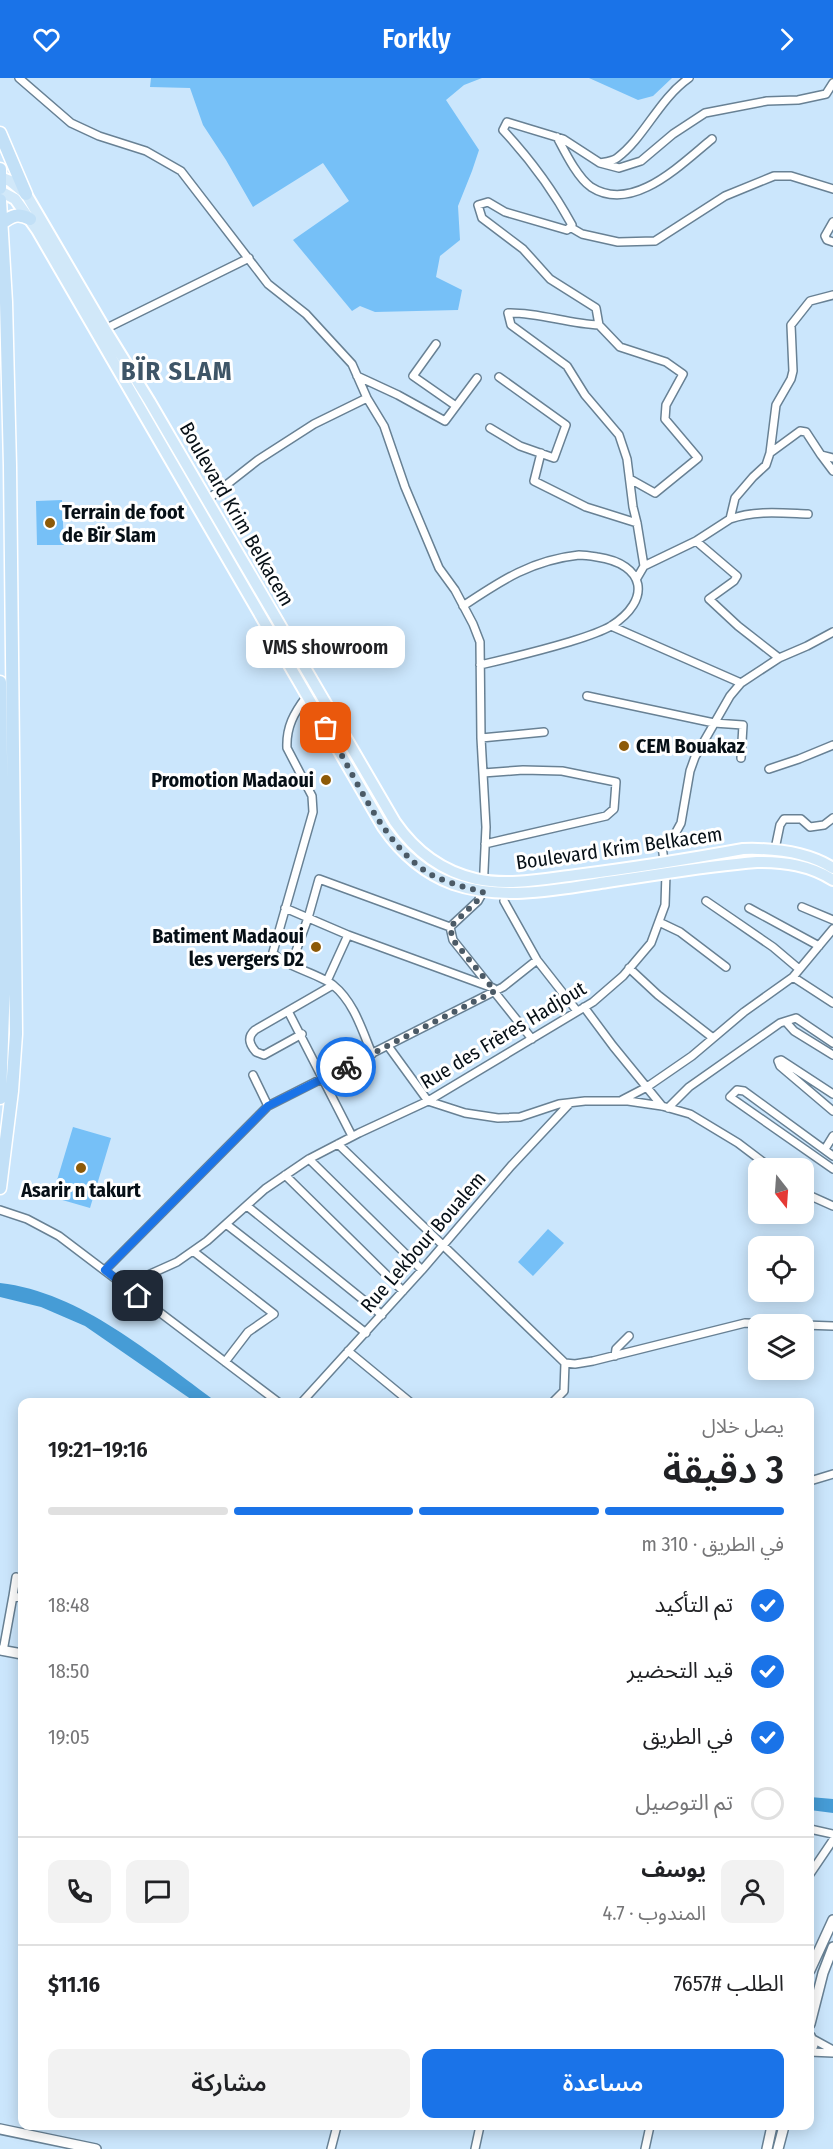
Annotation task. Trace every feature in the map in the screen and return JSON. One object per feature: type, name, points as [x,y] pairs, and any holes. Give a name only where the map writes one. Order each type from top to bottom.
[{"type":"highway","points":[[0,133],[26,195]]},
{"type":"highway","points":[[0,169],[0,189]]},
{"type":"highway","points":[[0,200],[6,302],[10,457],[16,1034],[12,1091],[0,1188]]},
{"type":"highway","points":[[1,224],[14,215],[22,215],[30,219]]},
{"type":"highway","points":[[0,682],[4,982],[0,1098]]},
{"type":"main road","name":"Boulevard Krim Belkacem","points":[[0,177],[10,181],[26,195],[150,402],[382,801],[408,840],[440,866],[484,880],[511,882],[665,868],[781,862],[803,866],[833,880]]},
{"type":"main road","name":"Boulevard Krim Belkacem","points":[[0,189],[15,199],[30,219],[383,827],[397,846],[414,862],[453,884],[483,892],[531,892],[665,868],[743,849],[775,849],[808,856],[833,868]]},
{"type":"street","points":[[19,78],[71,123],[99,136],[146,151],[181,171],[268,284],[314,322],[352,364],[367,398],[384,426],[405,487],[439,568],[463,606],[480,642],[485,844],[483,892],[478,900],[450,927]]},
{"type":"street","points":[[600,163],[616,159],[676,87],[689,78]]},
{"type":"street","points":[[570,227],[572,225],[564,210],[530,159],[502,130],[507,122],[557,137],[600,163],[619,168],[641,162],[673,135],[705,113],[767,101],[798,100],[826,94],[833,83]]},
{"type":"street","points":[[557,137],[572,165],[591,187],[615,196],[644,190],[712,138]]},
{"type":"street","points":[[570,227],[582,234],[618,242],[655,241],[725,196],[774,176],[791,176],[833,189]]},
{"type":"street","points":[[570,227],[567,230],[505,212],[488,202],[478,206],[482,218],[523,249],[550,279],[596,308],[599,325],[620,347],[666,362],[683,374],[666,405],[665,419],[698,458],[655,493],[630,479]]},
{"type":"street","points":[[833,222],[825,236],[827,240],[833,242]]},
{"type":"street","points":[[105,329],[249,258]]},
{"type":"street","points":[[730,519],[735,498],[766,465],[770,453],[776,405],[793,371],[791,325],[810,301],[833,295]]},
{"type":"street","points":[[599,325],[520,312],[507,313],[511,325],[567,366],[585,395],[619,435],[627,459],[644,566]]},
{"type":"street","points":[[436,344],[413,376],[456,406]]},
{"type":"street","points":[[357,376],[398,394],[445,421],[477,378]]},
{"type":"street","points":[[490,428],[520,446],[554,458],[566,425],[499,377]]},
{"type":"street","points":[[207,500],[258,460],[305,430],[367,398]]},
{"type":"street","points":[[770,453],[803,430],[833,471]]},
{"type":"street","points":[[541,453],[534,481],[586,507],[637,523]]},
{"type":"street","points":[[821,455],[833,458]]},
{"type":"street","points":[[637,578],[644,566],[696,541],[730,519],[743,514],[808,514]]},
{"type":"street","points":[[696,541],[737,576],[734,582],[709,599],[731,620],[779,658]]},
{"type":"street","points":[[463,606],[506,577],[546,561],[582,555],[610,559],[631,570],[637,578],[639,588],[636,601],[628,612],[611,626],[556,646],[480,666]]},
{"type":"street","points":[[611,626],[741,683]]},
{"type":"street","name":"Rue des Frères Hadjout","points":[[120,1282],[148,1275],[177,1262],[226,1224],[265,1189],[309,1160],[352,1136],[428,1101],[593,1002],[630,968],[651,943],[665,905],[665,868],[662,847],[675,834],[681,823],[690,771],[700,746],[730,696],[741,683],[779,658],[833,632]]},
{"type":"street","points":[[587,696],[714,723],[743,725],[741,758]]},
{"type":"street","points":[[306,697],[293,715],[287,748],[312,796],[313,812],[273,952],[277,959],[311,972],[333,986],[350,1005],[372,1054]]},
{"type":"street","points":[[481,738],[544,732]]},
{"type":"street","points":[[769,769],[833,745]]},
{"type":"street","points":[[483,773],[523,770],[562,771],[616,782],[614,809],[606,816],[485,844]]},
{"type":"street","points":[[775,849],[780,825],[784,819],[801,819],[810,827],[824,825],[833,818]]},
{"type":"street","points":[[291,965],[319,879],[450,927]]},
{"type":"street","points":[[504,901],[537,960],[665,1107]]},
{"type":"street","points":[[706,901],[773,947],[799,969]]},
{"type":"street","points":[[802,906],[833,920]]},
{"type":"street","points":[[285,908],[348,935],[494,990]]},
{"type":"street","points":[[749,908],[819,946]]},
{"type":"street","points":[[659,922],[687,937],[726,967]]},
{"type":"street","points":[[450,927],[453,940],[532,1039]]},
{"type":"street","points":[[620,1101],[647,1087],[692,1056],[744,1012],[793,977],[833,929]]},
{"type":"street","points":[[327,981],[348,935]]},
{"type":"street","points":[[105,1270],[268,1106],[494,990],[537,960]]},
{"type":"street","points":[[630,968],[658,994],[713,1038]]},
{"type":"street","points":[[793,977],[833,1003]]},
{"type":"street","points":[[302,1035],[264,1055],[256,1052],[251,1046],[249,1037],[255,1030],[333,986]]},
{"type":"street","points":[[288,1011],[352,1136]]},
{"type":"street","points":[[665,1107],[689,1087],[780,1023],[796,1018],[833,1042]]},
{"type":"street","points":[[786,1022],[794,1031],[833,1055]]},
{"type":"street","points":[[388,1046],[428,1101],[465,1113],[498,1118],[520,1117],[559,1104],[620,1101],[665,1107],[690,1114],[738,1143],[758,1158]]},
{"type":"street","points":[[833,1094],[781,1060],[778,1061],[785,1071],[833,1111]]},
{"type":"street","points":[[253,1075],[268,1106]]},
{"type":"street","points":[[833,1156],[744,1091],[737,1090],[730,1097],[833,1169]]},
{"type":"street","name":"Rue Lekbour Boualem","points":[[306,1398],[422,1270],[510,1166],[570,1103]]},
{"type":"street","points":[[825,1149],[833,1136]]},
{"type":"street","points":[[338,1144],[565,1363],[575,1364],[615,1356],[748,1323]]},
{"type":"street","points":[[309,1160],[422,1270]]},
{"type":"street","points":[[285,1176],[403,1291]]},
{"type":"street","points":[[814,1197],[833,1206]]},
{"type":"street","points":[[247,1206],[382,1315]]},
{"type":"street","points":[[0,1210],[27,1219],[59,1236],[273,1398]]},
{"type":"street","points":[[226,1224],[366,1333]]},
{"type":"street","points":[[193,1251],[274,1314],[248,1332],[225,1362]]},
{"type":"street","points":[[814,1325],[833,1326]]},
{"type":"street","points":[[615,1356],[616,1349],[629,1336]]},
{"type":"street","points":[[348,1352],[405,1398]]},
{"type":"street","points":[[557,1398],[564,1391],[565,1363]]},
{"type":"street","points":[[814,1479],[833,1474]]},
{"type":"street","points":[[16,1577],[2,1651],[18,1653]]},
{"type":"street","points":[[13,1596],[18,1597]]},
{"type":"street","points":[[814,1830],[833,1834]]},
{"type":"street","points":[[814,1868],[833,1840]]},
{"type":"street","points":[[814,1961],[833,1920]]},
{"type":"street","points":[[814,2009],[833,1947]]},
{"type":"street","points":[[814,2039],[833,2052]]},
{"type":"street","points":[[814,2052],[833,2052]]},
{"type":"street","points":[[0,2129],[64,2146],[96,2149]]},
{"type":"street","points":[[331,2149],[336,2130]]},
{"type":"street","points":[[475,2149],[479,2130]]},
{"type":"street","points":[[645,2149],[649,2130]]},
{"type":"street","points":[[767,2149],[771,2130]]},
{"type":"street","points":[[778,2149],[783,2130]]},
{"type":"shaded area","points":[[151,78],[482,78],[464,85],[446,100],[479,150],[458,206],[460,240],[440,256],[436,277],[462,290],[458,310],[375,312],[360,306],[352,311],[293,240],[349,201],[323,163],[253,207],[203,125],[190,88],[150,87]]},
{"type":"shaded area","points":[[589,78],[672,78],[653,96],[638,100]]},
{"type":"shaded area","name":"Terrain de foot de Bïr Slam","points":[[62,500],[64,545],[37,545],[36,501]]},
{"type":"shaded area","name":"Asarir n takurt","points":[[73,1127],[111,1138],[90,1208],[52,1197]]},
{"type":"shaded area","points":[[548,1229],[564,1243],[533,1276],[518,1262]]},
{"type":"shaded area","points":[[0,1283],[30,1289],[87,1312],[142,1347],[212,1398],[189,1398],[85,1326],[41,1307],[0,1297]]},
{"type":"shaded area","points":[[814,1797],[833,1799],[833,1813],[814,1811]]},
{"type":"way so far","points":[[326,728],[383,827],[397,846],[414,862],[432,874],[453,884],[483,892],[469,910],[450,927],[453,940],[495,991],[346,1067]]},
{"type":"place","name":"Terrain de foot de Bïr Slam","points":[[50,523]]},
{"type":"place","name":"VMS showroom","points":[[326,728]]},
{"type":"place","name":"CEM Bouakaz","points":[[624,746]]},
{"type":"place","name":"Promotion Madaoui","points":[[326,780]]},
{"type":"place","name":"Batiment Madaoui les vergers D2","points":[[316,947]]},
{"type":"place","name":"Asarir n takurt","points":[[81,1168]]},
{"type":"district","name":"BÏR SLAM","points":[[177,371]]},
{"type":"route","points":[[138,1296],[105,1270],[268,1106],[346,1067]]}]
